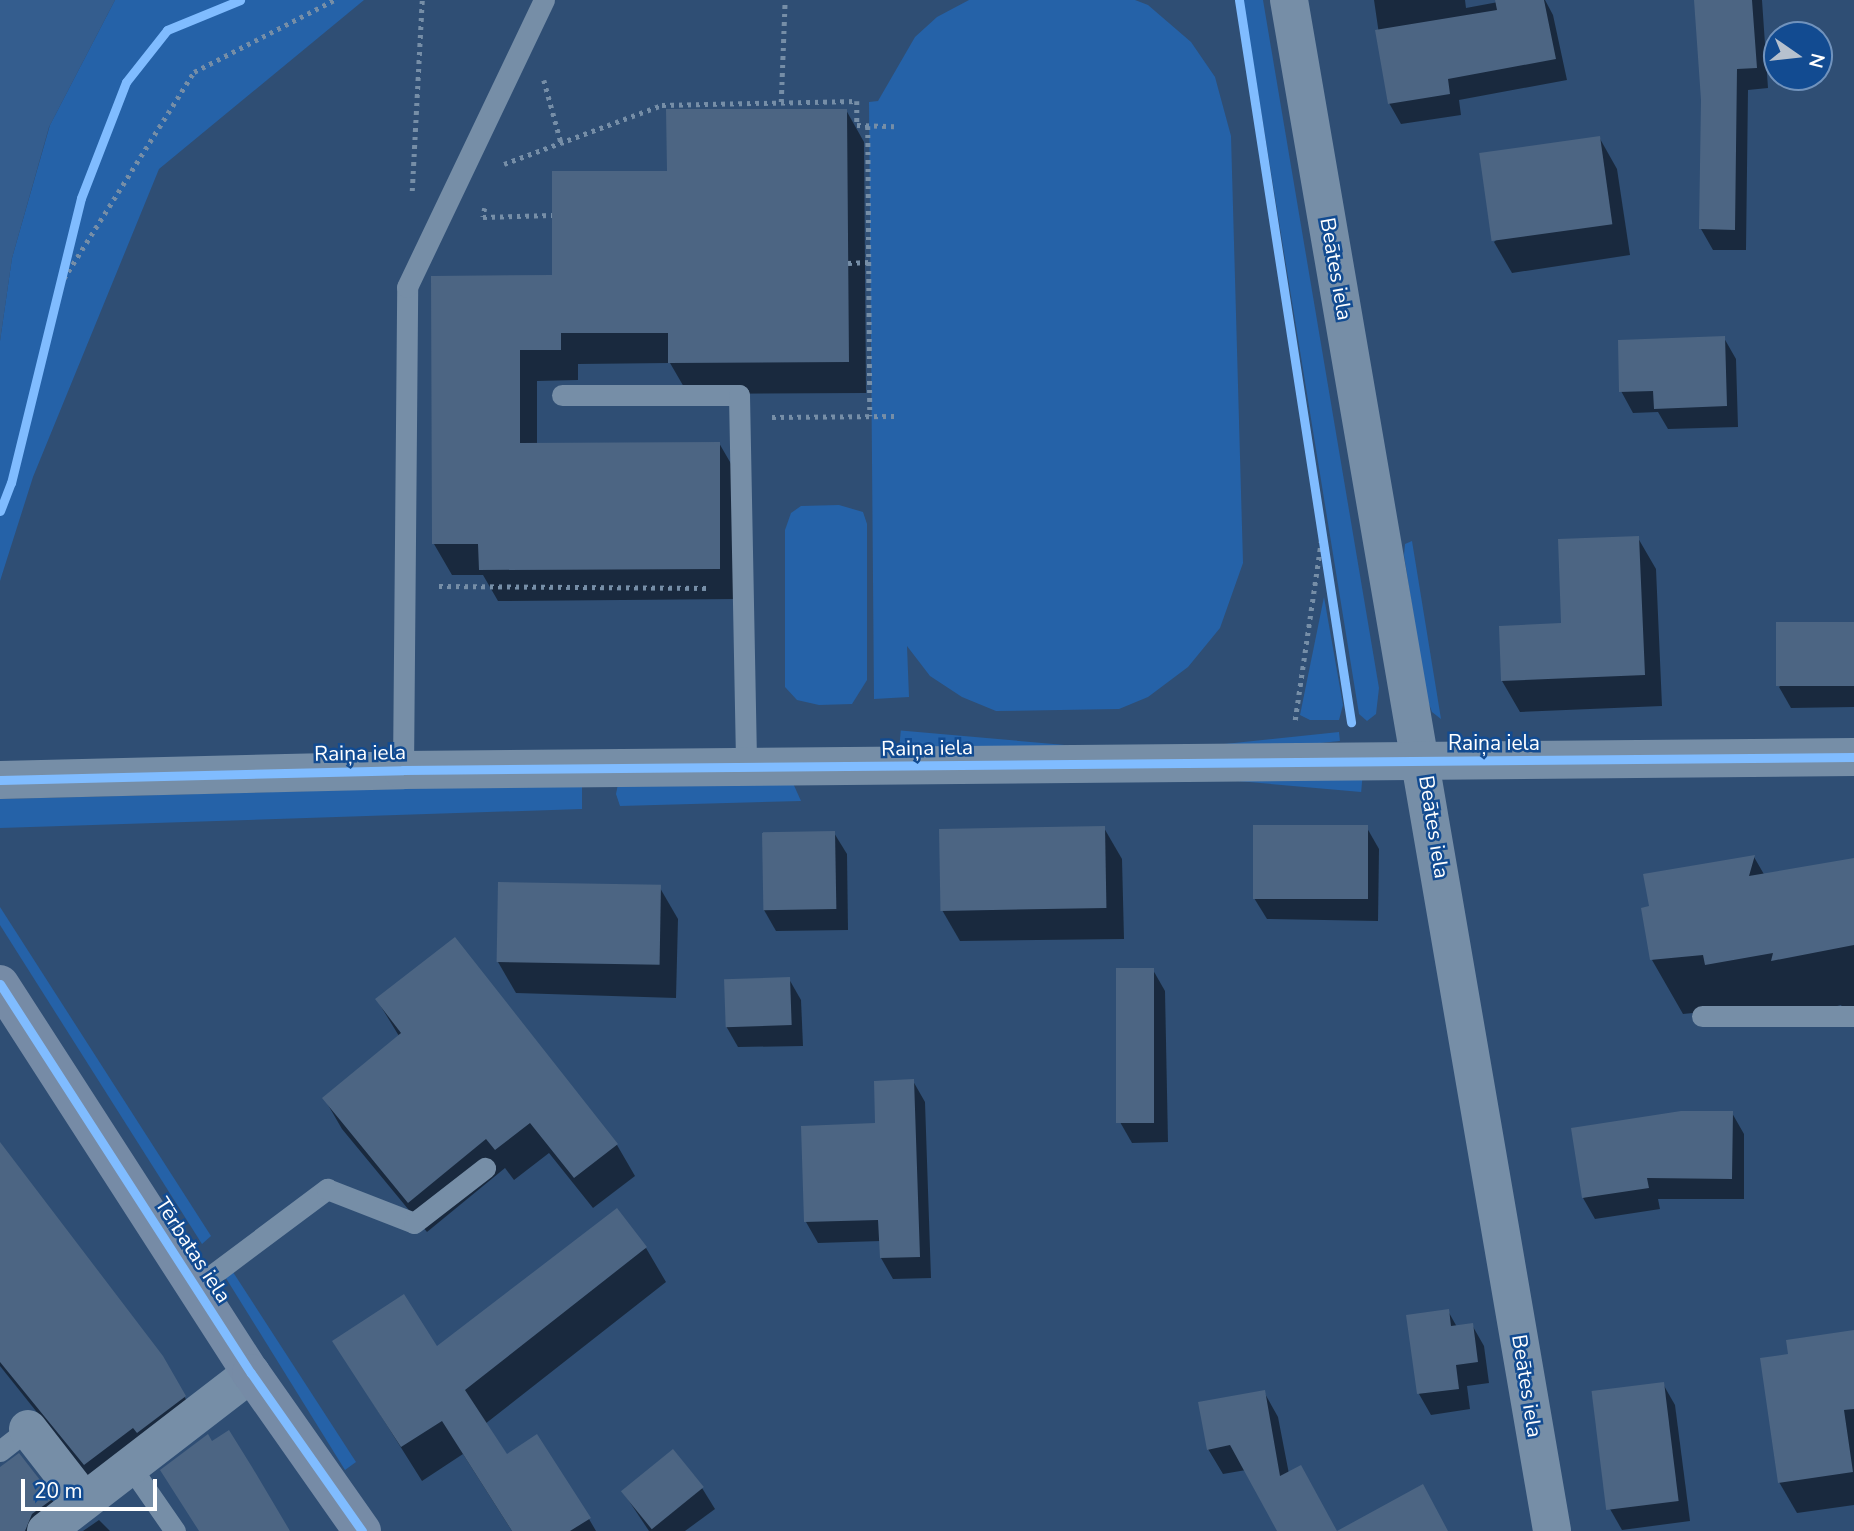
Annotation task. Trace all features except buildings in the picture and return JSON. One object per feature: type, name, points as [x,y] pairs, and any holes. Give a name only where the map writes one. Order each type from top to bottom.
[{"type":"main road","name":"Tērbatas iela","points":[[0,984],[251,1373],[362,1531]]},
{"type":"street","name":"Beātes iela","points":[[1289,0],[1423,760],[1552,1531]]},
{"type":"street","name":"Raiņa iela","points":[[0,780],[403,770],[1854,757]]},
{"type":"street","points":[[46,1531],[251,1373]]},
{"type":"street","points":[[14,1440],[84,1501]]},
{"type":"lane","points":[[403,770],[407,287],[544,0]]},
{"type":"lane","points":[[562,395],[740,395],[746,767]]},
{"type":"lane","points":[[1702,1016],[1854,1016]]},
{"type":"lane","points":[[196,1287],[327,1189],[414,1223],[485,1168]]},
{"type":"lane","points":[[130,1466],[176,1531]]},
{"type":"path","points":[[59,286],[194,72],[334,0]]},
{"type":"path","points":[[412,205],[422,0]]},
{"type":"path","points":[[781,102],[785,0]]},
{"type":"path","points":[[529,29],[562,146]]},
{"type":"path","points":[[458,178],[562,146],[662,105],[857,101],[857,125],[894,126]]},
{"type":"path","points":[[868,126],[870,416]]},
{"type":"path","points":[[486,204],[483,217],[552,215]]},
{"type":"path","points":[[55,299],[68,248]]},
{"type":"path","points":[[848,264],[869,262]]},
{"type":"path","points":[[739,417],[894,416]]},
{"type":"path","points":[[1320,527],[1327,579]]},
{"type":"path","points":[[1295,723],[1321,541]]},
{"type":"path","points":[[437,586],[743,589]]},
{"type":"shaded area","points":[[0,0],[115,0],[49,127],[12,258],[0,341]]},
{"type":"shaded area","points":[[115,0],[364,0],[159,169],[33,477],[0,581],[0,341],[12,258],[50,125]]},
{"type":"shaded area","points":[[969,0],[1135,0],[1148,5],[1191,42],[1215,77],[1231,136],[1243,563],[1220,628],[1188,667],[1148,697],[1119,709],[996,711],[962,697],[930,676],[907,646],[909,697],[874,699],[869,102],[878,101],[915,37],[937,17]]},
{"type":"shaded area","points":[[1243,0],[1263,0],[1379,688],[1376,714],[1367,721],[1359,714]]},
{"type":"shaded area","points":[[839,505],[863,512],[867,524],[867,680],[852,704],[819,705],[797,700],[785,687],[785,530],[791,513],[801,506]]},
{"type":"shaded area","points":[[1412,541],[1441,719],[1432,712],[1426,696],[1404,555],[1405,544]]},
{"type":"shaded area","points":[[1324,597],[1343,705],[1339,720],[1310,720],[1300,715]]},
{"type":"shaded area","points":[[901,731],[1363,771],[1361,792],[899,751]]},
{"type":"shaded area","points":[[1339,732],[1340,741],[1086,768],[1085,759]]},
{"type":"shaded area","points":[[792,781],[801,801],[620,806],[616,794],[618,784]]},
{"type":"shaded area","points":[[582,784],[582,809],[0,828],[0,799]]},
{"type":"shaded area","points":[[0,907],[211,1236],[202,1244],[0,925]]},
{"type":"shaded area","points":[[231,1269],[356,1462],[345,1470],[224,1275]]},
{"type":"cycle path","points":[[0,511],[11,483],[81,198],[126,82],[167,30],[240,0]]},
{"type":"cycle path","points":[[1239,0],[1351,722]]},
{"type":"cycle path","points":[[0,780],[403,770],[1854,757]]},
{"type":"cycle path","points":[[0,984],[251,1373],[362,1531]]}]
